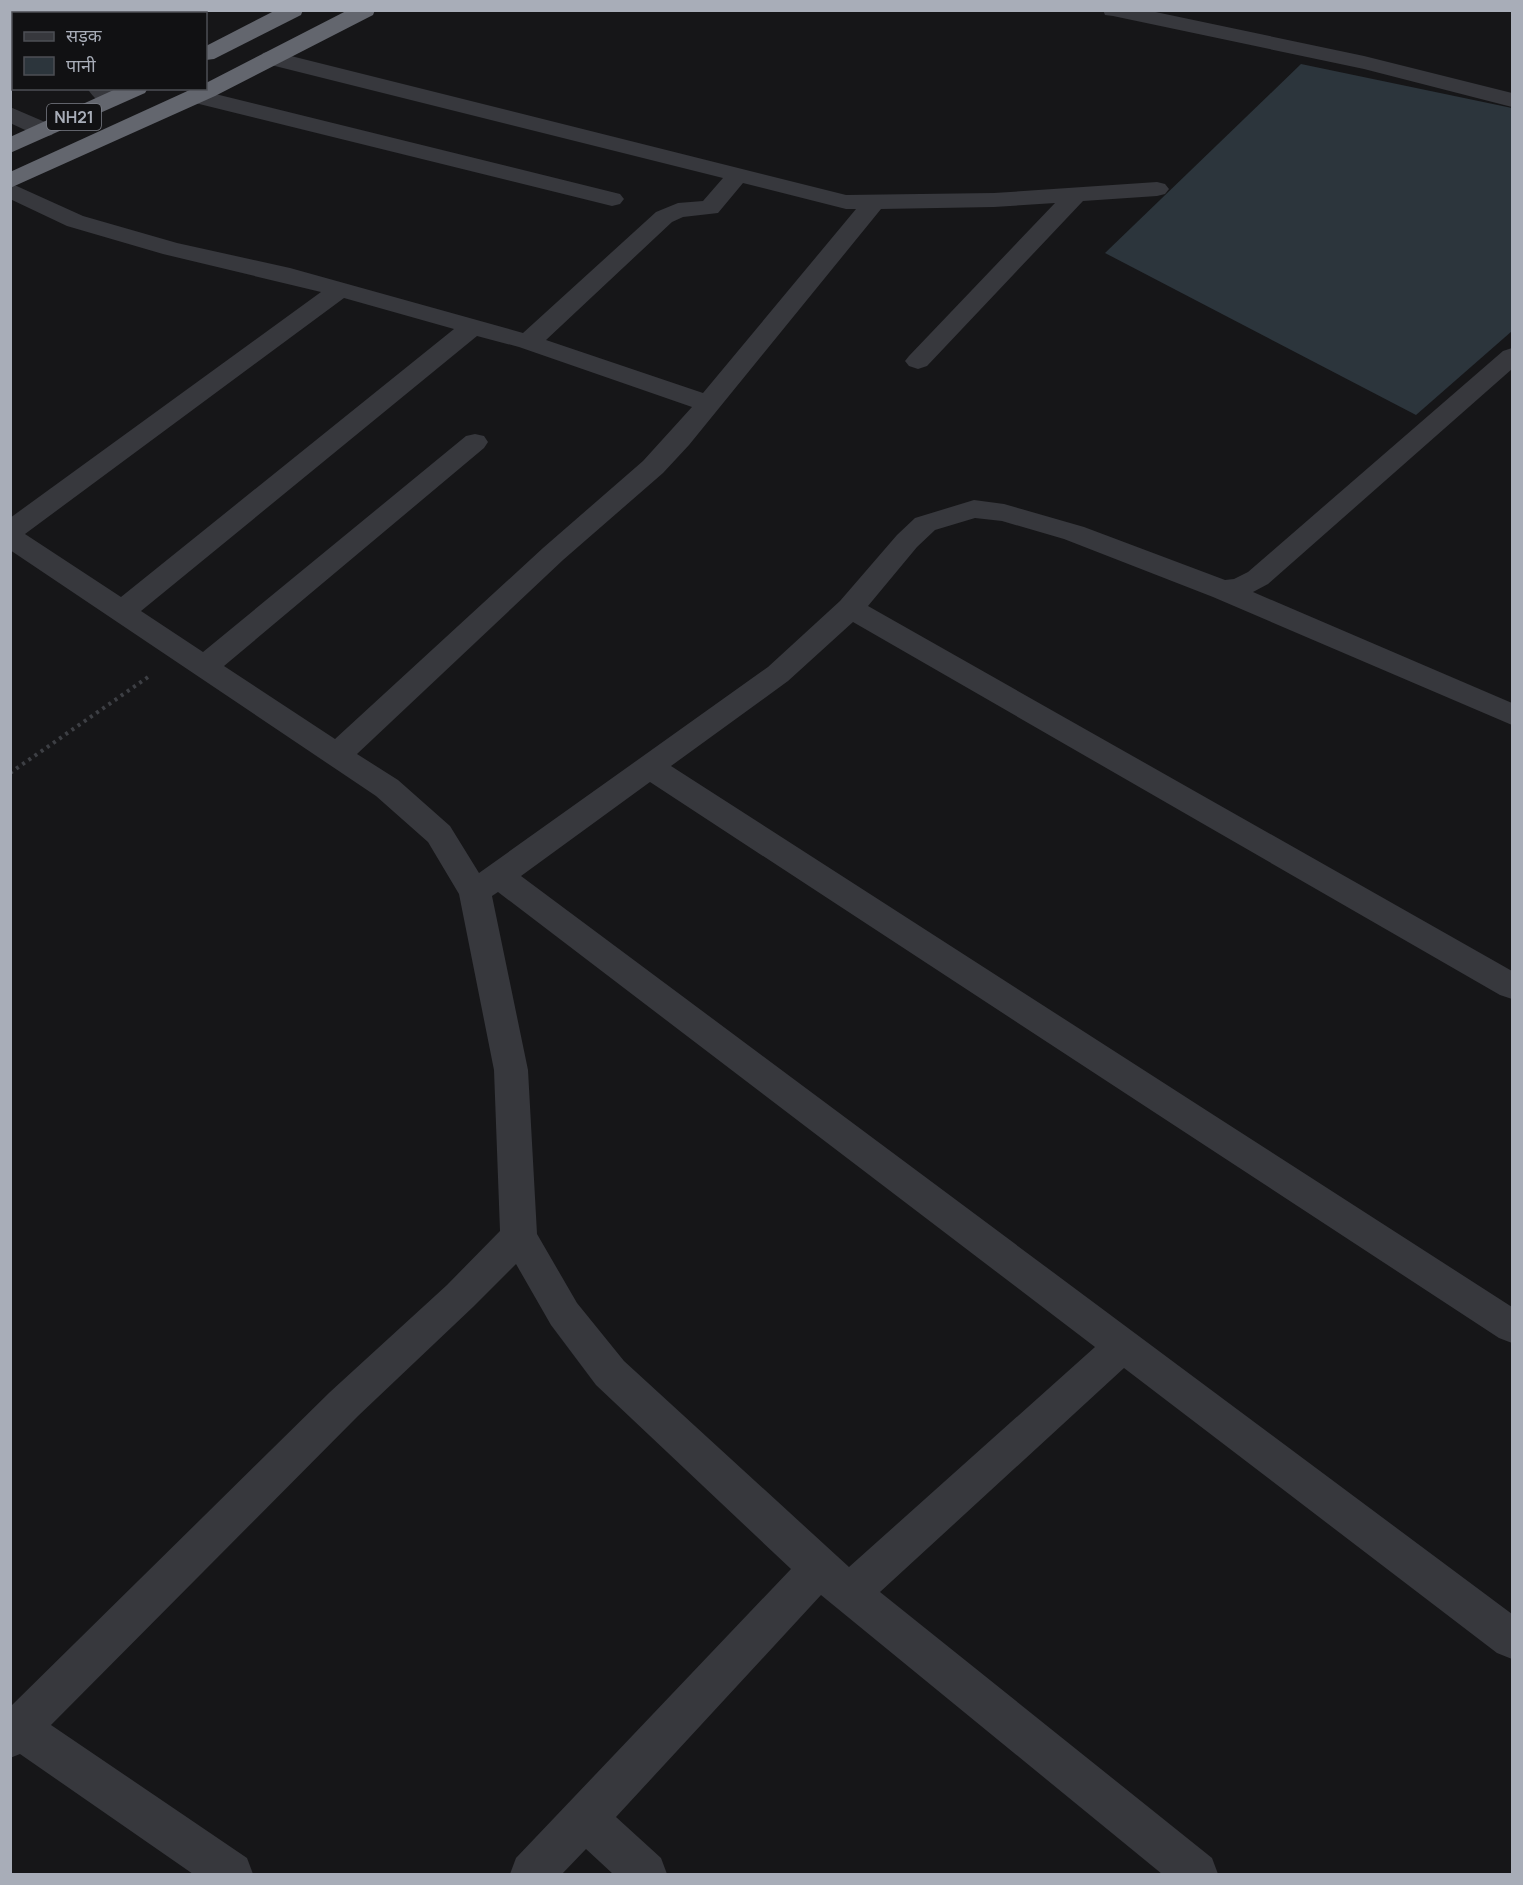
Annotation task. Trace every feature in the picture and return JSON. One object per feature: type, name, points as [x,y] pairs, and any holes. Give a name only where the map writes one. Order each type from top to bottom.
[{"type":"highway","points":[[207,53],[293,10]]},
{"type":"highway","name":"NH21","points":[[10,181],[195,96],[364,10]]},
{"type":"highway","name":"NH21","points":[[10,146],[44,130],[104,94],[126,90]]},
{"type":"street","points":[[1113,10],[1364,63],[1512,100]]},
{"type":"street","points":[[271,58],[846,202],[983,201],[1157,189]]},
{"type":"street","points":[[195,96],[612,199]]},
{"type":"street","points":[[10,114],[44,130]]},
{"type":"street","points":[[528,342],[664,217],[678,210],[710,208],[738,175]]},
{"type":"street","points":[[10,190],[75,221],[172,249],[281,273],[528,342],[709,404]]},
{"type":"street","points":[[918,361],[1076,195]]},
{"type":"street","points":[[337,755],[553,554],[653,467],[680,439],[873,203]]},
{"type":"street","points":[[10,532],[340,290]]},
{"type":"street","points":[[122,611],[472,327]]},
{"type":"street","points":[[1224,590],[1241,587],[1258,578],[1512,356]]},
{"type":"street","points":[[194,660],[475,442]]},
{"type":"street","points":[[487,884],[778,674],[850,608],[907,541],[925,524],[974,509],[1004,513],[1074,533],[1224,590],[1512,715]]},
{"type":"street","points":[[10,537],[387,788],[439,834],[487,884],[1123,1345],[1512,1639]]},
{"type":"street","points":[[850,608],[1512,986]]},
{"type":"street","points":[[650,767],[1512,1327]]},
{"type":"street","points":[[487,884],[512,1070],[519,1236],[564,1314],[610,1373],[834,1580],[1176,1869]]},
{"type":"street","points":[[231,1875],[15,1733],[344,1404],[519,1236]]},
{"type":"street","points":[[532,1875],[585,1818],[834,1580],[1123,1345]]},
{"type":"street","points":[[585,1818],[645,1875]]},
{"type":"path","points":[[10,773],[194,660]]},
{"type":"water","points":[[1301,64],[1512,108],[1512,331],[1416,415],[1105,253]]}]
